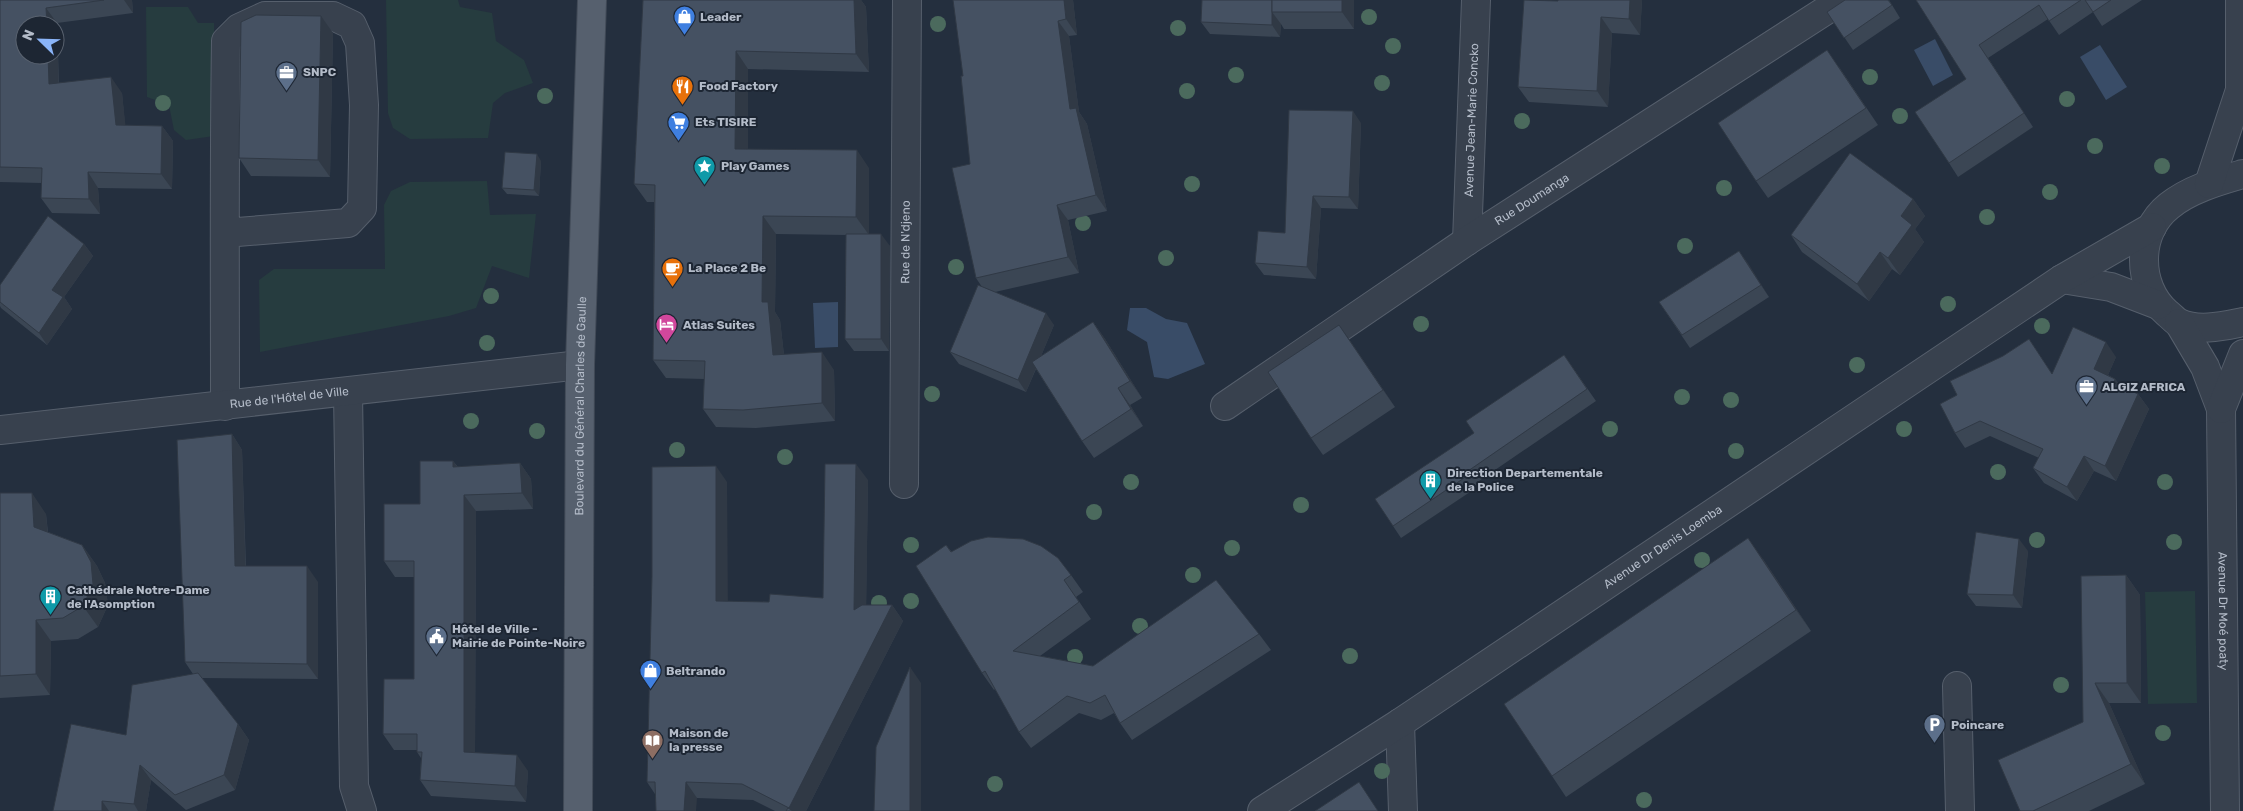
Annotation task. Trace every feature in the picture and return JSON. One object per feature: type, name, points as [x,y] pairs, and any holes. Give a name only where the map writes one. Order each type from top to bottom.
[{"type":"main road","name":"Boulevard du Général Charles de Gaulle","points":[[578,811],[580,365],[592,0]]},
{"type":"street","name":"Rue de N'djeno","points":[[904,484],[907,0]]},
{"type":"street","name":"Avenue Jean-Marie Concko","points":[[1467,241],[1476,0]]},
{"type":"street","name":"Rue Doumanga","points":[[1225,406],[1467,241],[1842,0]]},
{"type":"street","points":[[2209,184],[2241,92],[2240,0]]},
{"type":"street","points":[[225,233],[348,223],[362,208],[364,106],[360,43],[352,25],[333,16],[265,16],[239,28],[226,40],[225,233],[225,406]]},
{"type":"street","points":[[2158,305],[2145,281],[2144,271],[2143,253],[2152,227],[2169,206],[2209,184],[2243,174]]},
{"type":"street","name":"Avenue Dr Denis Loemba","points":[[1262,811],[1400,723],[2062,279],[2152,227]]},
{"type":"street","points":[[2062,279],[2111,287],[2158,305],[2179,323],[2211,329],[2243,322]]},
{"type":"street","name":"Avenue Dr Moé poaty","points":[[2179,323],[2205,367],[2220,409],[2225,811]]},
{"type":"street","name":"Avenue Dr Moé poaty","points":[[2220,409],[2243,354]]},
{"type":"street","name":"Rue de l'Hôtel de Ville","points":[[0,430],[348,393],[580,365]]},
{"type":"street","points":[[348,393],[354,786],[362,811]]},
{"type":"street","points":[[1957,686],[1960,811]]},
{"type":"street","points":[[1400,723],[1403,811]]},
{"type":"green space","points":[[386,0],[458,0],[460,7],[492,13],[496,41],[524,60],[533,83],[505,93],[493,103],[488,138],[410,139],[393,128],[388,113]]},
{"type":"green space","points":[[146,7],[188,7],[198,23],[214,23],[214,136],[186,140],[174,130],[169,105],[147,97]]},
{"type":"green space","points":[[487,181],[490,215],[536,214],[529,278],[492,266],[476,308],[449,316],[260,352],[259,280],[274,269],[385,269],[384,205],[391,191],[410,182]]},
{"type":"green space","points":[[2195,591],[2197,703],[2148,704],[2145,592]]},
{"type":"water","points":[[1935,39],[1953,75],[1933,86],[1914,50]]},
{"type":"water","points":[[2100,45],[2127,87],[2106,100],[2080,57]]},
{"type":"water","points":[[838,302],[838,347],[815,348],[813,303]]},
{"type":"water","points":[[1130,308],[1146,308],[1166,319],[1187,323],[1205,364],[1168,379],[1154,377],[1147,342],[1127,330]]},
{"type":"building","points":[[0,0],[104,0],[46,8],[46,15],[15,15],[15,65],[48,65],[49,84],[111,77],[116,125],[162,126],[161,174],[88,172],[89,199],[41,198],[42,168],[0,167]]},
{"type":"building","points":[[643,0],[854,0],[856,54],[736,51],[735,149],[857,150],[856,217],[763,216],[762,302],[768,302],[773,355],[822,352],[822,403],[743,410],[703,409],[705,361],[653,360],[655,185],[634,184]]},
{"type":"building","points":[[953,0],[1064,0],[1066,19],[1058,21],[1070,109],[1076,108],[1096,195],[1057,205],[1068,257],[976,278],[952,168],[970,164],[961,76],[963,76]]},
{"type":"building","points":[[1202,0],[1272,0],[1272,25],[1201,22]]},
{"type":"building","points":[[1272,0],[1342,0],[1342,12],[1272,12]]},
{"type":"building","points":[[1524,0],[1630,0],[1629,19],[1601,17],[1597,91],[1518,87]]},
{"type":"building","points":[[1845,0],[1888,0],[1892,5],[1844,38],[1827,12]]},
{"type":"building","points":[[1916,0],[2081,0],[2049,21],[2039,5],[1979,45],[2024,113],[1949,163],[1915,112],[1966,79]]},
{"type":"building","points":[[2085,0],[2111,0],[2093,12]]},
{"type":"building","points":[[256,15],[321,16],[318,160],[239,158],[241,22]]},
{"type":"building","points":[[1827,50],[1866,108],[1756,181],[1718,123]]},
{"type":"building","points":[[1289,110],[1353,111],[1349,197],[1313,196],[1307,267],[1255,263],[1258,231],[1285,233]]},
{"type":"building","points":[[505,152],[537,154],[534,190],[502,188]]},
{"type":"building","points":[[1850,153],[1913,199],[1901,216],[1912,225],[1888,258],[1880,252],[1857,284],[1791,235]]},
{"type":"building","points":[[48,216],[84,244],[52,290],[63,297],[39,333],[0,302],[0,285]]},
{"type":"building","points":[[846,234],[881,234],[881,339],[845,339]]},
{"type":"building","points":[[1739,251],[1761,285],[1682,335],[1659,302]]},
{"type":"building","points":[[978,285],[1046,313],[1018,380],[950,352]]},
{"type":"building","points":[[1093,322],[1130,381],[1118,388],[1131,409],[1082,441],[1032,362]]},
{"type":"building","points":[[1339,325],[1383,390],[1311,438],[1268,372]]},
{"type":"building","points":[[2073,327],[2106,342],[2094,369],[2115,379],[2114,383],[2138,394],[2105,466],[2084,456],[2067,487],[2033,468],[2043,449],[1980,421],[1955,433],[1940,404],[1957,395],[1950,381],[2003,356],[2029,339],[2052,374]]},
{"type":"building","points":[[1564,355],[1587,389],[1468,471],[1470,474],[1393,526],[1375,499],[1474,433],[1466,421]]},
{"type":"building","points":[[232,434],[235,566],[307,566],[307,664],[185,662],[177,440]]},
{"type":"building","points":[[420,461],[453,461],[453,467],[520,463],[522,493],[464,495],[464,752],[517,755],[515,786],[420,780],[422,752],[417,752],[417,734],[383,734],[384,679],[414,679],[414,561],[384,561],[384,504],[420,504]]},
{"type":"building","points":[[825,464],[856,464],[854,610],[862,605],[892,605],[789,808],[742,784],[686,782],[684,811],[656,811],[655,782],[647,782],[652,576],[652,467],[716,466],[716,601],[769,602],[770,594],[823,598]]},
{"type":"building","name":"Cathédrale Notre-Dame de l'Asomption","points":[[0,493],[32,493],[34,527],[82,545],[91,562],[93,584],[83,606],[63,618],[36,620],[36,674],[0,676]]},
{"type":"building","points":[[1976,532],[2019,539],[2013,595],[1967,594]]},
{"type":"building","points":[[988,537],[1023,539],[1041,546],[1058,558],[1071,575],[1064,580],[1079,602],[1013,651],[1093,666],[1216,580],[1259,634],[1120,723],[1105,695],[1090,703],[1067,696],[1019,732],[985,671],[982,673],[916,566],[946,545],[951,552],[971,541]]},
{"type":"building","points":[[1748,538],[1796,610],[1552,776],[1504,704]]},
{"type":"building","points":[[2126,575],[2127,683],[2095,683],[2131,764],[2033,811],[2020,811],[1998,760],[2083,722],[2081,576]]},
{"type":"building","points":[[910,667],[910,811],[874,811],[876,747]]},
{"type":"building","points":[[198,673],[238,724],[224,775],[175,795],[140,765],[134,804],[102,801],[102,811],[53,811],[71,724],[126,735],[132,685]]},
{"type":"building","points":[[1359,782],[1378,811],[1315,811]]},
{"type":"place","name":"Leader","points":[[684,36]]},
{"type":"place","name":"SNPC","points":[[287,91]]},
{"type":"place","name":"Food Factory","points":[[683,105]]},
{"type":"place","name":"Ets TISIRE","points":[[679,141]]},
{"type":"place","name":"Play Games","points":[[705,185]]},
{"type":"place","name":"La Place 2 Be","points":[[672,287]]},
{"type":"place","name":"Atlas Suites","points":[[667,344]]},
{"type":"place","name":"ALGIZ AFRICA","points":[[2086,406]]},
{"type":"place","name":"Direction Departementale de la Police","points":[[1431,499]]},
{"type":"place","name":"Cathédrale Notre-Dame de l'Asomption","points":[[51,616]]},
{"type":"place","name":"Hôtel de Ville - Mairie de Pointe-Noire","points":[[436,655]]},
{"type":"place","name":"Beltrando","points":[[650,690]]},
{"type":"place","name":"Poincare","points":[[1935,744]]},
{"type":"place","name":"Maison de la presse","points":[[653,759]]}]
